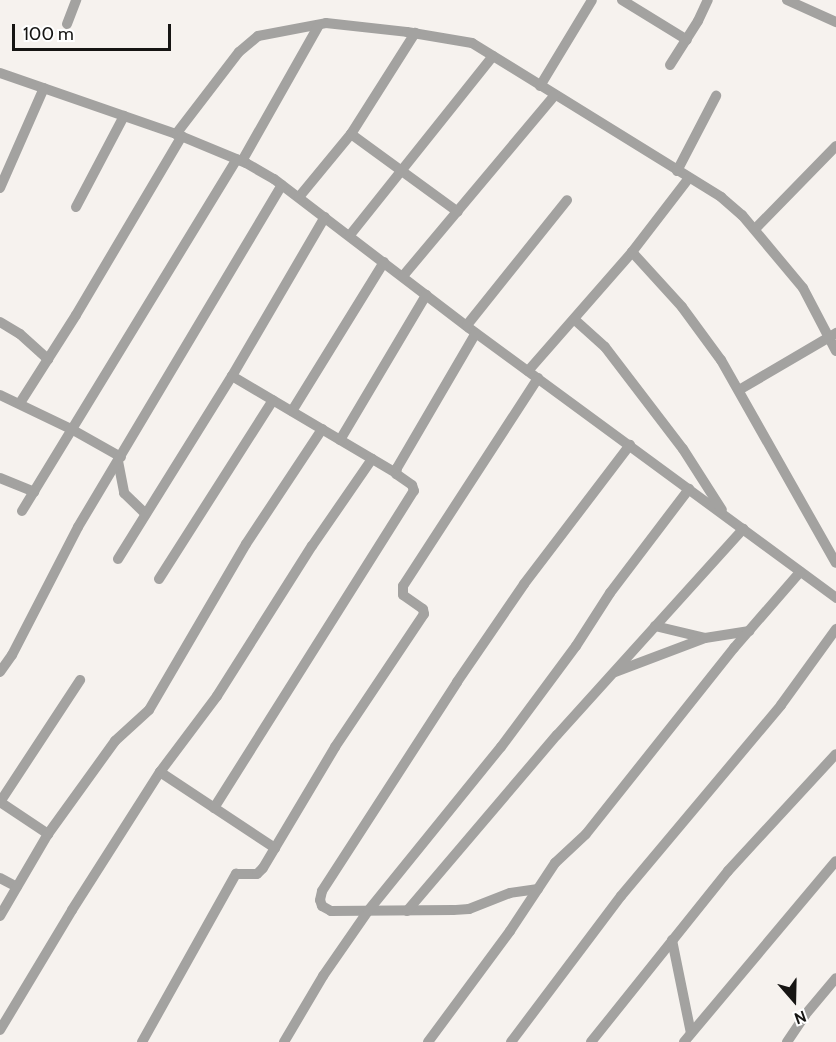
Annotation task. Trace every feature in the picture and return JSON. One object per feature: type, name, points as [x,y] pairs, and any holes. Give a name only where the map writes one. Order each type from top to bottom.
[{"type":"street","points":[[67,24],[76,0]]},
{"type":"street","points":[[540,86],[592,0]]},
{"type":"street","points":[[622,0],[687,40]]},
{"type":"street","points":[[670,65],[687,40],[708,0]]},
{"type":"street","points":[[787,0],[836,22]]},
{"type":"street","points":[[22,511],[239,160],[319,24]]},
{"type":"street","points":[[20,403],[179,135],[239,52],[258,36],[319,24],[415,33],[472,43],[721,197],[755,229],[803,288],[832,336],[836,351]]},
{"type":"street","points":[[299,197],[351,134],[415,33]]},
{"type":"street","points":[[350,235],[493,56]]},
{"type":"street","points":[[0,73],[179,135],[239,160],[282,185],[476,333],[836,598]]},
{"type":"street","points":[[0,188],[44,88]]},
{"type":"street","points":[[403,276],[555,96]]},
{"type":"street","points":[[677,171],[716,96]]},
{"type":"street","points":[[76,207],[124,116]]},
{"type":"street","points":[[351,134],[458,212]]},
{"type":"street","points":[[755,229],[836,146]]},
{"type":"street","points":[[528,371],[575,320],[632,252],[688,178]]},
{"type":"street","points":[[0,672],[12,655],[78,527],[282,185]]},
{"type":"street","points":[[466,325],[567,200]]},
{"type":"street","points":[[118,559],[232,376],[325,217]]},
{"type":"street","points":[[632,252],[682,307],[721,360],[836,563]]},
{"type":"street","points":[[292,411],[384,262]]},
{"type":"street","points":[[340,440],[426,295]]},
{"type":"street","points":[[575,320],[612,356],[683,449],[725,516]]},
{"type":"street","points":[[0,322],[20,334],[48,359]]},
{"type":"street","points":[[396,473],[476,333]]},
{"type":"street","points":[[739,390],[832,336]]},
{"type":"street","points":[[214,808],[414,491],[412,485],[396,473],[232,376]]},
{"type":"street","points":[[142,1042],[236,874],[251,875],[260,872],[335,747],[424,614],[423,609],[403,595],[403,586],[538,378]]},
{"type":"street","points":[[0,395],[73,430],[120,459]]},
{"type":"street","points":[[159,579],[273,400]]},
{"type":"street","points":[[0,916],[48,834],[115,741],[149,710],[246,544],[322,429]]},
{"type":"street","points":[[538,889],[510,893],[469,909],[332,911],[322,906],[320,900],[322,891],[504,614],[630,446]]},
{"type":"street","points":[[120,459],[124,493],[146,514]]},
{"type":"street","points":[[0,1030],[72,910],[160,772],[217,696],[312,546],[372,459]]},
{"type":"street","points":[[0,478],[34,492]]},
{"type":"street","points":[[284,1042],[324,976],[368,911],[501,747],[576,646],[610,593],[689,489]]},
{"type":"street","points":[[406,911],[612,673],[743,529]]},
{"type":"street","points":[[428,1042],[562,853],[586,834],[749,631],[800,572]]},
{"type":"street","points":[[655,626],[705,638]]},
{"type":"street","points":[[512,1042],[621,896],[781,705],[836,629]]},
{"type":"street","points":[[612,673],[705,638],[749,631]]},
{"type":"street","points":[[48,834],[0,802],[80,680]]},
{"type":"street","points":[[591,1042],[728,871],[836,754]]},
{"type":"street","points":[[160,772],[275,848]]},
{"type":"street","points":[[687,1039],[836,861]]},
{"type":"street","points":[[0,878],[16,887]]},
{"type":"street","points":[[672,940],[687,1039]]},
{"type":"street","points":[[788,1042],[805,1015],[836,978]]}]
